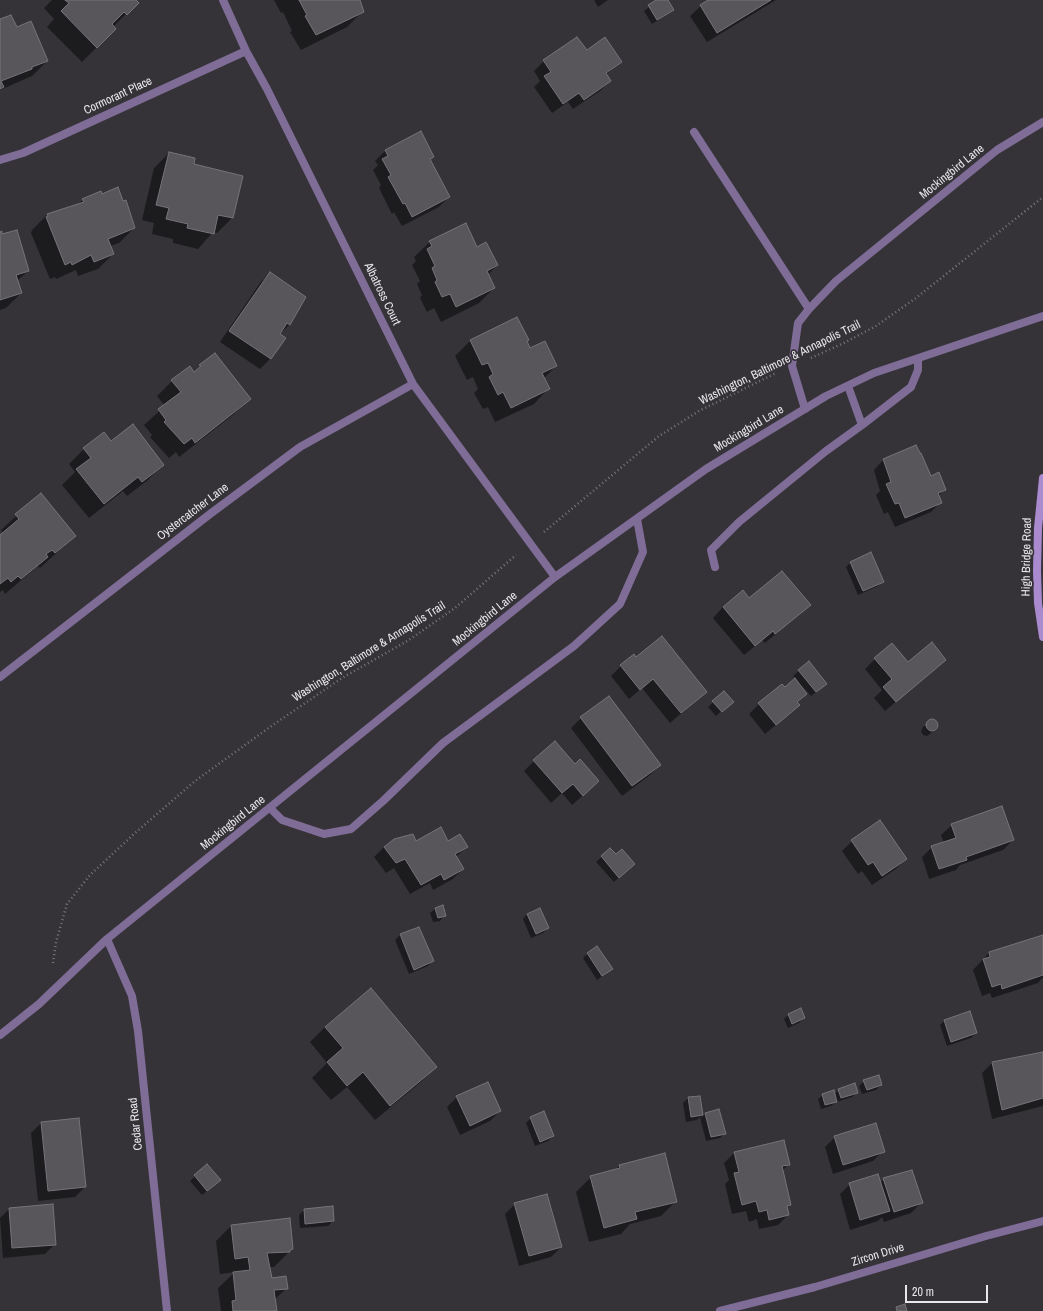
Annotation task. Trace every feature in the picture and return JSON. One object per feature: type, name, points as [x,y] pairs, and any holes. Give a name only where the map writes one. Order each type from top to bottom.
[{"type":"street","name":"Albatross Court","points":[[223,0],[246,51],[268,89],[413,384],[555,577]]},
{"type":"street","name":"Cormorant Place","points":[[0,160],[23,152],[246,51]]},
{"type":"street","name":"Mockingbird Lane","points":[[792,366],[798,323],[809,308],[836,281],[997,150],[1043,122]]},
{"type":"street","points":[[694,132],[809,308]]},
{"type":"street","name":"Mockingbird Lane","points":[[0,1035],[50,994],[107,939],[555,577],[706,469],[805,409],[874,373],[1043,316]]},
{"type":"street","points":[[715,567],[711,550],[739,522],[826,451],[911,387],[918,370],[918,358]]},
{"type":"street","points":[[792,366],[805,409]]},
{"type":"street","name":"Oystercatcher Lane","points":[[0,677],[210,514],[300,447],[413,384]]},
{"type":"street","points":[[848,386],[862,425]]},
{"type":"street","name":"High Bridge Road","points":[[1043,478],[1038,528],[1037,571],[1038,603],[1043,637]]},
{"type":"street","points":[[270,808],[282,820],[324,834],[351,829],[383,801],[443,743],[574,646],[620,604],[643,552],[637,519]]},
{"type":"street","name":"Cedar Road","points":[[107,939],[132,996],[138,1031],[167,1311]]},
{"type":"street","name":"Zircon Drive","points":[[720,1311],[815,1287],[986,1236],[1043,1221]]},
{"type":"path","name":"Washington, Baltimore & Annapolis Trail","points":[[50,994],[56,942],[67,904],[90,875],[195,781],[342,678],[409,640],[455,608],[530,543],[571,511],[626,462],[659,436],[699,411],[759,381],[844,343],[876,326],[916,298],[1043,197]]},
{"type":"building","points":[[65,0],[136,0],[139,3],[127,15],[124,12],[112,24],[116,29],[97,48],[61,11],[69,3]]},
{"type":"building","points":[[299,0],[360,0],[364,12],[316,35],[305,16],[307,15]]},
{"type":"building","points":[[656,0],[668,0],[674,10],[657,20],[648,5]]},
{"type":"building","points":[[708,0],[771,0],[717,33],[700,5]]},
{"type":"building","points":[[11,15],[17,27],[31,21],[48,61],[1,81],[4,87],[0,89],[0,19]]},
{"type":"building","points":[[577,37],[587,50],[605,37],[622,62],[606,73],[611,81],[584,100],[579,93],[563,104],[544,76],[551,72],[543,60]]},
{"type":"building","points":[[421,131],[434,157],[430,159],[450,197],[412,217],[405,203],[403,204],[388,177],[391,175],[382,159],[388,156],[385,150]]},
{"type":"building","points":[[169,152],[195,158],[194,164],[243,176],[233,218],[218,215],[214,234],[187,228],[188,224],[166,219],[169,208],[156,205]]},
{"type":"building","points":[[118,187],[123,201],[126,200],[135,228],[108,239],[114,254],[94,262],[91,255],[72,265],[71,262],[65,265],[46,217],[48,216],[47,214],[84,202],[82,199],[101,191],[102,194]]},
{"type":"building","points":[[466,223],[477,247],[486,242],[498,265],[487,271],[495,288],[456,307],[450,294],[442,297],[435,282],[437,280],[432,268],[435,266],[427,249],[432,246],[429,241]]},
{"type":"building","points":[[17,230],[29,271],[16,275],[22,293],[0,300],[0,232],[2,231],[2,234]]},
{"type":"building","points":[[270,272],[306,297],[290,325],[287,323],[280,334],[286,338],[271,359],[229,331]]},
{"type":"building","points":[[517,317],[529,340],[527,341],[530,348],[545,341],[557,366],[542,373],[550,389],[511,408],[503,392],[498,395],[489,377],[493,374],[488,363],[482,365],[470,340]]},
{"type":"building","points":[[215,353],[251,399],[195,443],[192,438],[184,444],[164,422],[166,420],[158,409],[181,392],[171,380],[190,366],[194,372],[201,366],[199,365]]},
{"type":"building","points":[[133,424],[164,465],[142,482],[138,477],[104,504],[76,469],[91,458],[83,448],[104,432],[111,441]]},
{"type":"building","points":[[916,445],[931,476],[939,472],[946,490],[938,493],[942,503],[905,518],[899,503],[895,504],[886,484],[891,482],[883,459]]},
{"type":"building","points":[[41,493],[76,536],[55,553],[52,550],[46,554],[48,557],[21,579],[18,576],[11,582],[8,578],[0,584],[0,535],[19,519],[15,514]]},
{"type":"building","points":[[871,552],[884,582],[863,591],[850,562]]},
{"type":"building","points":[[782,571],[811,605],[775,634],[773,631],[755,646],[723,607],[743,590],[749,598]]},
{"type":"building","points":[[662,636],[707,692],[681,713],[653,679],[640,690],[620,665],[634,654],[636,657]]},
{"type":"building","points":[[932,642],[946,660],[896,702],[883,687],[892,679],[874,658],[892,643],[908,662]]},
{"type":"building","points":[[809,661],[827,684],[816,692],[798,670]]},
{"type":"building","points":[[795,678],[807,694],[797,702],[800,705],[776,725],[758,703],[782,684],[785,687]]},
{"type":"building","points":[[724,691],[734,702],[722,712],[712,701]]},
{"type":"building","points":[[609,696],[661,765],[632,786],[580,717]]},
{"type":"building","points":[[930,719],[934,719],[938,725],[934,731],[930,731],[926,727],[926,723]]},
{"type":"building","points":[[555,741],[575,764],[580,759],[599,781],[583,796],[573,784],[562,793],[533,760]]},
{"type":"building","points":[[1002,806],[1014,840],[966,857],[967,860],[939,869],[931,846],[956,838],[951,824]]},
{"type":"building","points":[[880,820],[907,859],[882,876],[873,862],[868,865],[851,840]]},
{"type":"building","points":[[441,827],[448,841],[460,834],[468,847],[455,854],[464,869],[444,880],[441,874],[421,885],[405,859],[396,863],[384,847],[394,839],[413,834],[416,841]]},
{"type":"building","points":[[610,848],[616,854],[622,849],[635,864],[619,878],[601,856]]},
{"type":"building","points":[[443,905],[446,916],[438,918],[435,908]]},
{"type":"building","points":[[540,908],[549,928],[536,934],[527,914]]},
{"type":"building","points":[[419,927],[434,961],[414,970],[400,934]]},
{"type":"building","points":[[1043,935],[1043,975],[1002,989],[1001,984],[992,987],[983,959],[990,957],[989,952]]},
{"type":"building","points":[[597,946],[613,969],[602,976],[587,953]]},
{"type":"building","points":[[371,988],[437,1067],[390,1106],[363,1072],[347,1086],[327,1062],[343,1048],[325,1027]]},
{"type":"building","points":[[801,1008],[805,1018],[792,1024],[788,1014]]},
{"type":"building","points":[[970,1011],[977,1033],[951,1042],[944,1020]]},
{"type":"building","points":[[1043,1052],[1043,1098],[1002,1110],[992,1062]]},
{"type":"building","points":[[879,1075],[882,1085],[867,1090],[863,1080]]},
{"type":"building","points":[[488,1082],[501,1111],[470,1126],[456,1096]]},
{"type":"building","points":[[855,1083],[858,1093],[841,1098],[838,1089]]},
{"type":"building","points":[[834,1090],[837,1102],[825,1105],[822,1094]]},
{"type":"building","points":[[700,1096],[703,1115],[691,1117],[688,1097]]},
{"type":"building","points":[[719,1109],[726,1134],[711,1137],[705,1113]]},
{"type":"building","points":[[544,1111],[554,1136],[540,1142],[530,1117]]},
{"type":"building","points":[[79,1118],[86,1187],[48,1191],[41,1122]]},
{"type":"building","points":[[876,1123],[885,1152],[843,1165],[834,1136]]},
{"type":"building","points":[[784,1140],[790,1165],[782,1166],[791,1205],[787,1206],[789,1215],[769,1220],[767,1210],[759,1212],[756,1201],[742,1205],[734,1173],[739,1172],[734,1152]]},
{"type":"building","points":[[665,1153],[677,1202],[635,1212],[637,1219],[604,1228],[590,1176],[620,1168],[619,1165]]},
{"type":"building","points":[[207,1164],[221,1180],[207,1191],[194,1175]]},
{"type":"building","points":[[912,1170],[923,1203],[894,1212],[883,1178]]},
{"type":"building","points":[[878,1174],[890,1211],[860,1220],[849,1183]]},
{"type":"building","points":[[547,1194],[562,1247],[529,1256],[514,1203]]},
{"type":"building","points":[[53,1204],[56,1245],[12,1248],[9,1208]]},
{"type":"building","points":[[333,1206],[334,1221],[305,1224],[304,1209]]},
{"type":"building","points":[[290,1218],[293,1249],[290,1250],[290,1252],[267,1253],[272,1278],[286,1276],[288,1289],[274,1290],[277,1311],[233,1311],[232,1301],[236,1300],[233,1272],[250,1270],[248,1257],[235,1259],[231,1225]]},
{"type":"building","points":[[905,1304],[907,1311],[897,1311],[896,1307]]}]
